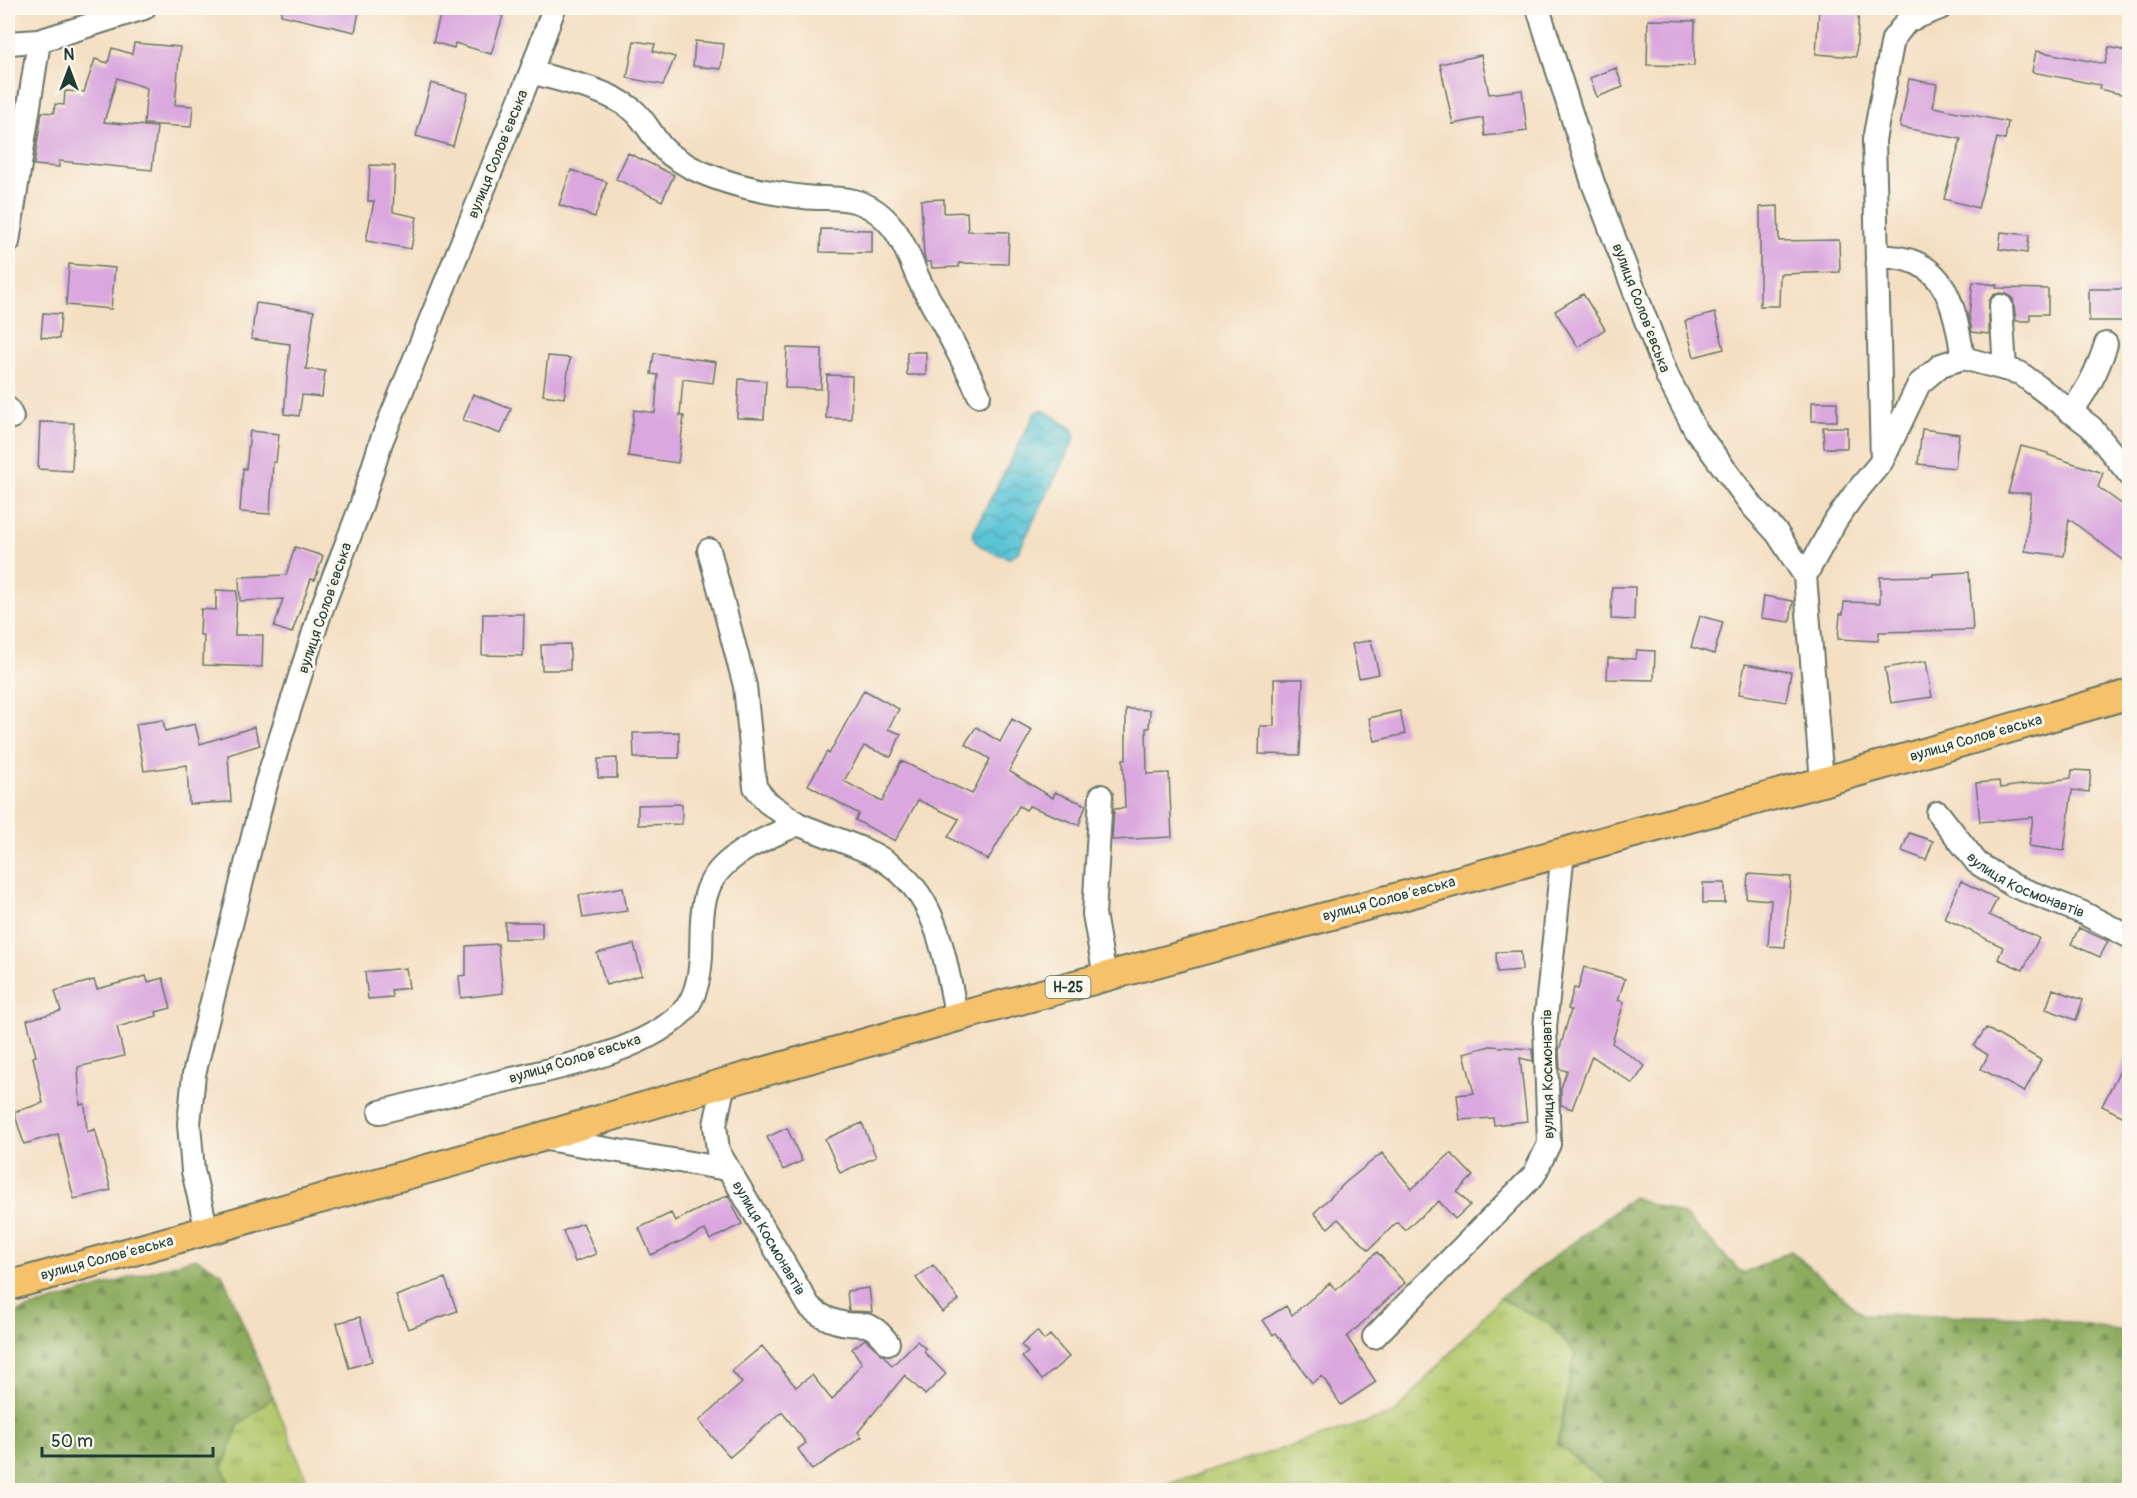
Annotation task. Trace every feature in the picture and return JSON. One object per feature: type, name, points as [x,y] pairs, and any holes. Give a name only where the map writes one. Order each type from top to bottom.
[{"type":"main road","name":"вулиця Соловʼєвська","points":[[8,1286],[538,1138],[957,1017],[1822,782],[2130,694]]},
{"type":"street","points":[[8,43],[39,41],[144,8]]},
{"type":"street","name":"вулиця Соловʼєвська","points":[[207,1231],[193,1171],[189,1124],[194,1074],[267,784],[320,613],[361,506],[381,442],[531,72],[554,8]]},
{"type":"street","name":"вулиця Соловʼєвська","points":[[1538,8],[1593,183],[1668,378],[1695,429],[1753,507],[1777,533],[1805,576],[1822,782]]},
{"type":"street","points":[[1882,461],[1874,140],[1893,39],[1907,21],[1940,8]]},
{"type":"street","points":[[8,242],[39,41]]},
{"type":"street","points":[[531,72],[586,88],[619,101],[644,121],[661,147],[692,168],[733,183],[774,192],[854,201],[868,206],[881,215],[894,229],[906,248],[921,284],[960,353],[979,395]]},
{"type":"street","points":[[1877,257],[1913,261],[1926,268],[1938,280],[1949,298],[1958,323],[1963,358]]},
{"type":"street","points":[[2001,306],[2005,369]]},
{"type":"street","points":[[2070,412],[2085,396],[2094,379],[2106,344]]},
{"type":"street","points":[[1805,576],[1836,520],[1882,461],[1919,384],[1941,365],[1963,358],[2020,373],[2091,427],[2130,475]]},
{"type":"street","points":[[709,550],[745,686],[755,787],[767,802],[798,824],[873,854],[893,866],[912,883],[925,902],[940,938],[957,1017]]},
{"type":"street","points":[[1101,796],[1094,914],[1106,976]]},
{"type":"street","name":"вулиця Космонавтів","points":[[1938,813],[1977,863],[2014,886],[2081,912],[2130,937]]},
{"type":"street","name":"вулиця Соловʼєвська","points":[[380,1112],[585,1059],[649,1036],[672,1022],[688,1006],[697,986],[705,901],[709,886],[716,874],[728,862],[746,850],[798,824]]},
{"type":"street","name":"вулиця Космонавтів","points":[[1374,1337],[1534,1175],[1550,1144],[1545,1027],[1563,851]]},
{"type":"street","name":"вулиця Космонавтів","points":[[724,1083],[716,1114],[715,1139],[718,1151],[809,1306],[816,1313],[834,1320],[873,1328],[888,1342]]},
{"type":"street","points":[[538,1138],[727,1169]]},
{"type":"green space","points":[[1633,1197],[1685,1216],[1743,1274],[1791,1251],[1862,1314],[2039,1317],[2129,1332],[2129,1490],[1615,1490],[1557,1444],[1575,1353],[1549,1323],[1500,1298]]},
{"type":"green space","points":[[195,1258],[222,1273],[273,1397],[238,1426],[223,1468],[231,1490],[8,1490],[8,1451],[10,1449],[8,1437],[8,1315]]},
{"type":"green space","points":[[1500,1298],[1549,1323],[1575,1353],[1557,1444],[1615,1490],[1149,1490],[1394,1414]]},
{"type":"green space","points":[[273,1397],[311,1490],[231,1490],[223,1468],[238,1425]]},
{"type":"water","points":[[1044,410],[1072,429],[1075,438],[1018,552],[1010,558],[979,545],[973,537],[974,531],[1034,415]]},
{"type":"building","points":[[282,8],[353,8],[359,12],[355,32],[281,15]]},
{"type":"building","points":[[442,8],[476,8],[503,16],[491,54],[455,43],[454,48],[433,42]]},
{"type":"building","points":[[1819,8],[1859,8],[1856,57],[1816,54]]},
{"type":"building","points":[[1648,20],[1695,21],[1694,66],[1647,65]]},
{"type":"building","points":[[634,41],[655,44],[653,51],[675,57],[663,85],[627,78]]},
{"type":"building","points":[[695,41],[724,44],[721,69],[693,66]]},
{"type":"building","points":[[134,43],[180,47],[175,105],[193,106],[191,127],[144,124],[147,88],[117,78],[104,122],[157,127],[152,170],[59,161],[59,167],[34,165],[42,112],[54,113],[55,104],[64,105],[65,91],[84,92],[95,59],[108,63],[112,48],[132,54]]},
{"type":"building","points":[[2109,47],[2130,52],[2130,96],[2099,89],[2100,85],[2032,72],[2036,51],[2105,64]]},
{"type":"building","points":[[1481,55],[1489,94],[1522,90],[1527,131],[1485,136],[1483,118],[1453,124],[1440,64]]},
{"type":"building","points":[[1616,68],[1623,87],[1597,97],[1590,78]]},
{"type":"building","points":[[1909,79],[1937,84],[1933,107],[2008,122],[2005,140],[1997,138],[1978,208],[1944,199],[1961,139],[1900,127]]},
{"type":"building","points":[[431,83],[468,93],[453,146],[416,136]]},
{"type":"building","points":[[628,153],[674,175],[662,201],[616,179]]},
{"type":"building","points":[[370,165],[395,166],[393,212],[417,217],[411,249],[366,241],[374,201],[368,201]]},
{"type":"building","points":[[571,170],[607,182],[595,217],[559,205]]},
{"type":"building","points":[[944,199],[944,213],[967,212],[968,231],[1009,232],[1008,264],[959,263],[959,267],[932,268],[931,262],[926,262],[921,200]]},
{"type":"building","points":[[1778,206],[1779,241],[1839,240],[1840,272],[1780,274],[1779,306],[1760,306],[1760,207]]},
{"type":"building","points":[[821,229],[872,230],[872,253],[820,252]]},
{"type":"building","points":[[2001,232],[2029,235],[2027,253],[1999,249]]},
{"type":"building","points":[[69,264],[115,268],[111,309],[66,305]]},
{"type":"building","points":[[1973,282],[1997,285],[1996,288],[2048,289],[2048,314],[2030,314],[2030,321],[2016,321],[2013,299],[2007,294],[2000,293],[1993,295],[1989,301],[1989,334],[1972,332],[1969,316]]},
{"type":"building","points":[[2089,289],[2130,289],[2130,321],[2089,321]]},
{"type":"building","points":[[1583,294],[1605,329],[1578,347],[1555,311]]},
{"type":"building","points":[[256,303],[314,311],[306,369],[325,371],[322,397],[302,395],[299,416],[284,414],[290,344],[251,339]]},
{"type":"building","points":[[43,313],[61,314],[59,339],[41,337]]},
{"type":"building","points":[[1715,313],[1724,349],[1694,357],[1685,321]]},
{"type":"building","points":[[787,348],[822,349],[821,389],[785,388]]},
{"type":"building","points":[[907,352],[926,352],[926,375],[907,375]]},
{"type":"building","points":[[654,353],[716,362],[713,383],[683,379],[680,416],[684,416],[678,463],[628,456],[634,410],[655,413],[658,375],[651,374]]},
{"type":"building","points":[[548,356],[570,358],[564,398],[543,395]]},
{"type":"building","points":[[827,375],[852,376],[851,419],[826,418]]},
{"type":"building","points":[[739,379],[766,381],[764,419],[737,418]]},
{"type":"building","points":[[473,394],[511,409],[501,434],[463,420]]},
{"type":"building","points":[[1812,402],[1837,402],[1837,421],[1812,421]]},
{"type":"building","points":[[40,422],[74,423],[72,471],[38,469]]},
{"type":"building","points":[[1823,427],[1847,427],[1847,448],[1824,448]]},
{"type":"building","points":[[1922,429],[1959,434],[1955,468],[1918,464]]},
{"type":"building","points":[[250,431],[279,434],[276,462],[273,462],[270,514],[240,512],[243,468],[246,469]]},
{"type":"building","points":[[2021,446],[2103,473],[2098,487],[2130,510],[2130,565],[2069,519],[2064,556],[2025,551],[2031,493],[2008,493]]},
{"type":"building","points":[[295,547],[323,556],[315,580],[311,579],[292,633],[274,627],[283,599],[240,601],[239,577],[286,575]]},
{"type":"building","points":[[1969,572],[1973,630],[1879,632],[1878,641],[1838,639],[1840,614],[1843,614],[1844,602],[1880,603],[1880,577],[1933,576],[1933,574]]},
{"type":"building","points":[[1612,587],[1635,587],[1634,620],[1611,619]]},
{"type":"building","points":[[216,590],[237,591],[235,635],[263,635],[262,667],[203,665],[204,635],[200,635],[201,609],[216,610]]},
{"type":"building","points":[[1764,596],[1793,601],[1790,622],[1761,618]]},
{"type":"building","points":[[483,614],[524,614],[523,656],[482,655]]},
{"type":"building","points":[[1700,616],[1723,622],[1714,654],[1691,647]]},
{"type":"building","points":[[1371,640],[1379,674],[1359,678],[1352,644]]},
{"type":"building","points":[[570,644],[570,670],[542,670],[541,645]]},
{"type":"building","points":[[1637,650],[1655,651],[1654,680],[1607,679],[1608,658],[1636,659]]},
{"type":"building","points":[[1926,661],[1932,697],[1891,703],[1885,668]]},
{"type":"building","points":[[1745,664],[1791,672],[1786,702],[1739,694]]},
{"type":"building","points":[[1274,679],[1303,679],[1300,755],[1259,754],[1260,726],[1274,726]]},
{"type":"building","points":[[864,690],[899,709],[888,729],[901,734],[891,757],[864,746],[844,781],[882,802],[901,761],[972,794],[990,759],[965,744],[976,727],[1000,742],[1012,719],[1032,730],[1009,771],[1053,798],[1055,792],[1086,805],[1079,825],[1029,806],[1026,810],[1019,806],[988,860],[948,837],[959,819],[918,800],[895,841],[855,820],[859,814],[808,785],[827,752],[829,754]]},
{"type":"building","points":[[1126,709],[1150,710],[1149,728],[1146,728],[1147,774],[1169,773],[1172,837],[1112,840],[1114,809],[1125,808],[1123,759],[1126,759]]},
{"type":"building","points":[[1400,711],[1405,734],[1375,741],[1369,718]]},
{"type":"building","points":[[163,720],[165,731],[195,724],[200,744],[254,727],[260,745],[228,755],[231,802],[189,804],[187,765],[144,771],[136,724]]},
{"type":"building","points":[[679,732],[679,758],[634,758],[633,733]]},
{"type":"building","points":[[617,758],[617,778],[598,778],[598,759]]},
{"type":"building","points":[[2072,770],[2091,771],[2089,792],[2072,790],[2064,851],[2029,846],[2033,817],[1980,822],[1976,783],[1999,781],[2000,788],[2071,778]]},
{"type":"building","points":[[682,804],[682,824],[638,825],[638,805]]},
{"type":"building","points":[[1909,833],[1933,841],[1926,860],[1902,851]]},
{"type":"building","points":[[1748,874],[1791,877],[1785,947],[1768,946],[1771,900],[1746,898]]},
{"type":"building","points":[[1961,881],[1997,899],[1989,915],[2039,938],[2023,970],[1998,959],[2003,947],[1944,918]]},
{"type":"building","points":[[1703,883],[1725,883],[1725,903],[1703,903]]},
{"type":"building","points":[[623,887],[627,911],[583,918],[579,895]]},
{"type":"building","points":[[505,922],[542,922],[542,939],[505,939]]},
{"type":"building","points":[[2079,928],[2108,941],[2100,957],[2071,944]]},
{"type":"building","points":[[498,944],[503,993],[461,998],[459,976],[466,975],[466,946]]},
{"type":"building","points":[[634,944],[642,975],[606,985],[597,953]]},
{"type":"building","points":[[1521,951],[1522,970],[1497,972],[1496,952]]},
{"type":"building","points":[[1584,967],[1625,979],[1618,1000],[1624,1002],[1612,1043],[1645,1066],[1633,1084],[1592,1056],[1572,1109],[1561,1105],[1561,1088],[1567,1071],[1560,1069],[1559,1051],[1571,1010],[1568,1009],[1574,988],[1578,989]]},
{"type":"building","points":[[406,968],[409,988],[391,990],[392,997],[368,999],[365,972]]},
{"type":"building","points":[[146,976],[148,982],[163,978],[171,1008],[156,1012],[157,1016],[117,1027],[124,1056],[78,1067],[80,1105],[85,1104],[87,1132],[95,1129],[111,1190],[74,1199],[58,1134],[24,1144],[14,1112],[43,1103],[33,1057],[36,1056],[27,1020],[61,1011],[55,991],[94,980],[97,989]]},
{"type":"building","points":[[2053,989],[2083,1000],[2076,1020],[2046,1009]]},
{"type":"building","points":[[1986,1028],[2041,1060],[2024,1092],[1981,1069],[1988,1055],[1974,1046]]},
{"type":"building","points":[[1490,1046],[1532,1049],[1533,1061],[1520,1058],[1527,1121],[1494,1125],[1493,1118],[1460,1120],[1457,1095],[1474,1093],[1464,1053]]},
{"type":"building","points":[[2130,1050],[2130,1120],[2102,1106]]},
{"type":"building","points":[[862,1123],[876,1157],[840,1173],[825,1139]]},
{"type":"building","points":[[787,1128],[802,1161],[783,1170],[767,1137]]},
{"type":"building","points":[[1382,1153],[1412,1189],[1451,1153],[1473,1176],[1457,1192],[1470,1205],[1455,1219],[1439,1201],[1405,1230],[1397,1222],[1369,1250],[1338,1219],[1328,1228],[1314,1213],[1346,1182]]},
{"type":"building","points":[[728,1195],[742,1224],[710,1240],[705,1230],[651,1255],[639,1228],[671,1213],[675,1221]]},
{"type":"building","points":[[583,1223],[596,1254],[575,1262],[563,1231]]},
{"type":"building","points":[[1377,1252],[1405,1283],[1347,1337],[1376,1382],[1341,1405],[1322,1376],[1312,1383],[1276,1333],[1273,1335],[1263,1320],[1286,1306],[1292,1315],[1330,1283],[1336,1290]]},
{"type":"building","points":[[933,1265],[959,1300],[942,1312],[916,1278]]},
{"type":"building","points":[[445,1278],[457,1311],[408,1329],[396,1296]]},
{"type":"building","points":[[869,1288],[872,1312],[849,1311],[847,1291]]},
{"type":"building","points":[[360,1317],[372,1361],[349,1368],[337,1323]]},
{"type":"building","points":[[1037,1331],[1044,1340],[1050,1335],[1069,1357],[1042,1380],[1022,1357],[1028,1352],[1021,1345]]},
{"type":"building","points":[[865,1339],[892,1366],[917,1341],[926,1349],[924,1352],[946,1374],[925,1395],[905,1375],[858,1432],[862,1437],[812,1470],[798,1449],[806,1443],[782,1412],[730,1457],[699,1421],[742,1383],[732,1371],[762,1346],[796,1387],[812,1375],[832,1400],[862,1363],[852,1349]]}]
